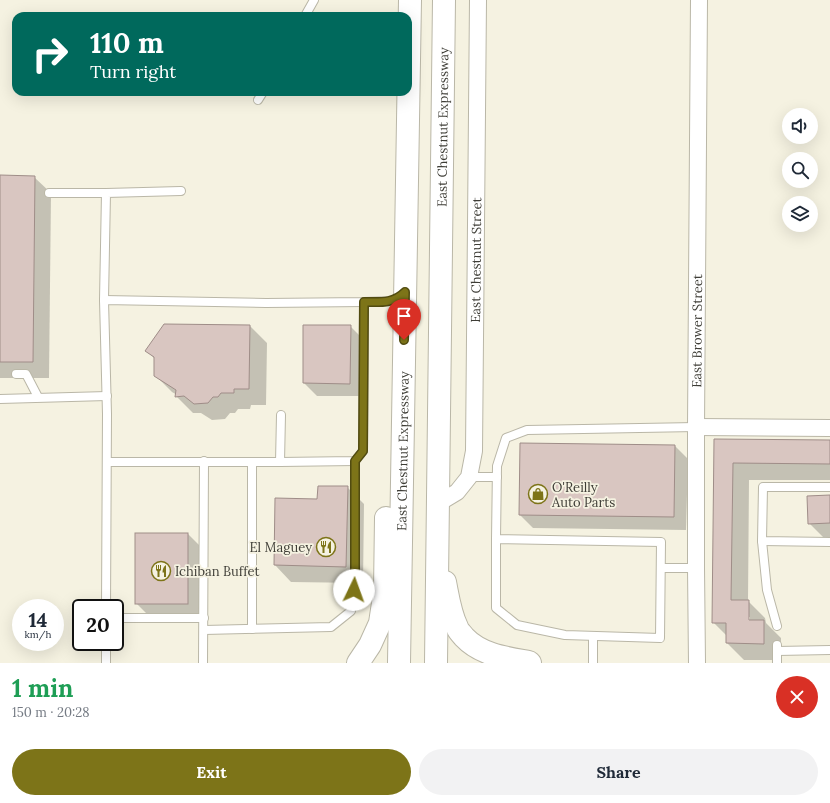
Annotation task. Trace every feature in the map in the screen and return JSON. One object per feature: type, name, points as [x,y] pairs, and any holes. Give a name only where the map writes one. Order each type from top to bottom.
[{"type":"main road","name":"East Chestnut Expressway","points":[[410,0],[410,12]]},
{"type":"main road","name":"East Chestnut Expressway","points":[[436,663],[444,0]]},
{"type":"main road","name":"East Chestnut Expressway","points":[[399,663],[408,96]]},
{"type":"main road","points":[[358,663],[370,645],[380,623],[385,590],[390,359],[391,345],[405,292]]},
{"type":"main road","points":[[437,544],[450,609],[457,629],[470,643],[484,651],[506,658],[530,663]]},
{"type":"street","name":"East Chestnut Street","points":[[437,504],[457,492],[469,477],[474,451],[478,0]]},
{"type":"street","name":"East Brower Street","points":[[697,663],[696,427],[699,0]]},
{"type":"street","points":[[696,427],[830,428]]},
{"type":"lane","points":[[307,12],[314,0]]},
{"type":"lane","points":[[258,100],[260,96]]},
{"type":"lane","points":[[49,193],[181,190]]},
{"type":"lane","points":[[106,192],[104,300],[107,396],[106,599]]},
{"type":"lane","points":[[104,300],[266,303],[364,302],[391,301],[399,298],[405,292]]},
{"type":"lane","points":[[204,630],[331,627],[351,611],[355,579],[355,461],[363,451],[364,302]]},
{"type":"lane","points":[[16,374],[26,374],[38,397]]},
{"type":"lane","points":[[0,398],[107,396]]},
{"type":"lane","points":[[280,462],[281,415]]},
{"type":"lane","points":[[496,539],[661,542],[660,638],[565,635],[517,625],[496,608],[496,539],[498,466],[506,438],[527,430],[696,427]]},
{"type":"lane","points":[[203,663],[204,461]]},
{"type":"lane","points":[[107,462],[355,461]]},
{"type":"lane","points":[[252,462],[252,629]]},
{"type":"lane","points":[[469,477],[497,477]]},
{"type":"lane","points":[[777,626],[767,590],[762,541],[763,487],[830,487]]},
{"type":"lane","points":[[762,541],[830,542]]},
{"type":"lane","points":[[661,568],[696,568]]},
{"type":"lane","points":[[124,618],[204,618]]},
{"type":"lane","points":[[593,636],[593,663]]},
{"type":"lane","points":[[777,663],[777,648],[830,650]]},
{"type":"lane","points":[[106,651],[106,663]]},
{"type":"building","points":[[0,175],[35,176],[33,362],[0,362]]},
{"type":"building","points":[[164,324],[250,325],[249,389],[234,389],[234,393],[221,393],[218,397],[213,397],[208,403],[194,404],[184,396],[175,397],[176,390],[154,376],[154,357],[145,351]]},
{"type":"building","points":[[303,325],[351,325],[350,384],[303,383]]},
{"type":"building","points":[[714,439],[830,440],[830,464],[733,463],[731,600],[749,600],[749,620],[764,620],[764,644],[726,643],[726,623],[712,623]]},
{"type":"building","points":[[520,443],[675,445],[674,517],[519,515]]},
{"type":"building","points":[[318,486],[348,486],[346,567],[274,565],[275,498],[317,499]]},
{"type":"building","points":[[830,495],[830,523],[808,524],[807,496]]},
{"type":"building","points":[[135,533],[188,533],[188,604],[135,604]]},
{"type":"place","name":"O'Reilly Auto Parts","points":[[538,494]]},
{"type":"place","name":"El Maguey","points":[[326,547]]},
{"type":"place","name":"Ichiban Buffet","points":[[161,571]]},
{"type":"route","points":[[354,590],[355,461],[363,451],[362,414],[364,302],[391,301],[399,298],[405,292],[404,340]]}]
